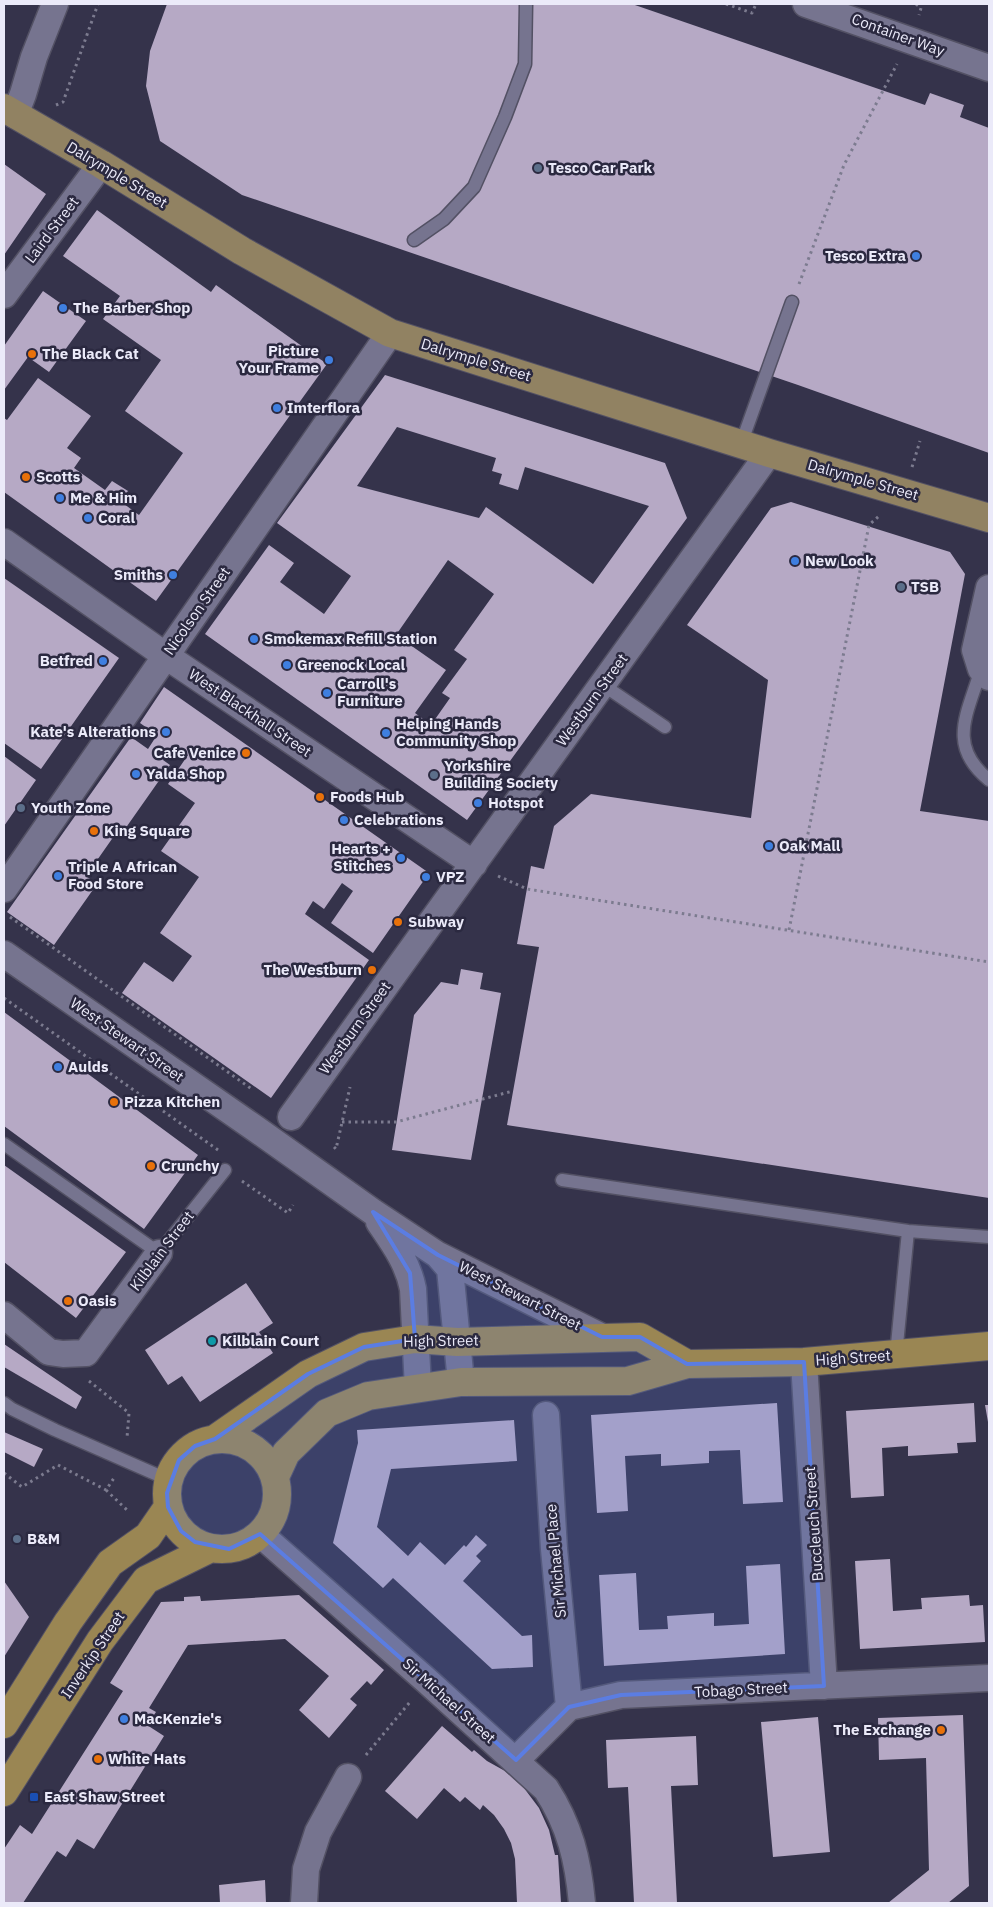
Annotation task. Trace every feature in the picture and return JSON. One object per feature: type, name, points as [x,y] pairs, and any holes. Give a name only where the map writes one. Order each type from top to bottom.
[{"type":"highway","name":"High Street","points":[[216,1439],[308,1374],[364,1347],[415,1339],[457,1342],[640,1337],[687,1364]]},
{"type":"highway","name":"High Street","points":[[275,1477],[286,1453],[327,1413],[368,1396],[461,1382],[628,1381],[687,1364],[804,1362],[989,1346]]},
{"type":"highway","name":"Inverkip Street","points":[[216,1439],[231,1440],[245,1444],[258,1452],[268,1464],[275,1477],[278,1492],[276,1508],[270,1522],[260,1534],[246,1544],[229,1549],[211,1548],[195,1542],[181,1531],[173,1520],[168,1507],[167,1493],[169,1480],[178,1460],[195,1446],[216,1439]]},
{"type":"highway","points":[[4,1724],[68,1622],[110,1564],[148,1536],[168,1507]]},
{"type":"highway","name":"Inverkip Street","points":[[4,1792],[100,1641],[146,1580],[211,1548]]},
{"type":"main road","name":"Dalrymple Street","points":[[9,112],[101,164],[242,252],[390,333],[770,453],[989,518]]},
{"type":"street","points":[[9,112],[23,94],[34,57],[55,4]]},
{"type":"street","name":"Container Way","points":[[806,4],[850,11],[910,40],[989,68]]},
{"type":"street","name":"Laird Street","points":[[4,295],[101,164]]},
{"type":"street","name":"Nicolson Street","points":[[4,889],[390,333]]},
{"type":"street","name":"Westburn Street","points":[[292,1117],[770,453]]},
{"type":"street","name":"West Blackhall Street","points":[[4,542],[166,656],[474,864]]},
{"type":"street","points":[[985,673],[976,650],[989,588]]},
{"type":"street","name":"West Stewart Street","points":[[4,954],[373,1212],[438,1255],[602,1337]]},
{"type":"street","name":"West Stewart Street","points":[[373,1212],[401,1254],[410,1274],[413,1289],[418,1388]]},
{"type":"street","name":"Kilblain Street","points":[[4,1315],[49,1352],[62,1354],[86,1353],[159,1254]]},
{"type":"street","name":"West Stewart Street","points":[[438,1255],[450,1269],[461,1382]]},
{"type":"street","name":"Buccleuch Street","points":[[804,1362],[824,1686]]},
{"type":"street","name":"Sir Michael Place","points":[[546,1415],[554,1549],[569,1708]]},
{"type":"street","name":"Sir Michael Street","points":[[260,1534],[427,1680],[546,1789],[560,1810],[571,1839],[579,1874],[582,1903]]},
{"type":"street","name":"Tobago Street","points":[[569,1708],[622,1695],[989,1678]]},
{"type":"street","points":[[516,1760],[569,1708]]},
{"type":"street","points":[[304,1903],[306,1869],[318,1832],[348,1777]]},
{"type":"lane","points":[[414,240],[444,219],[474,187],[506,117],[525,64],[526,4]]},
{"type":"lane","points":[[741,444],[792,302]]},
{"type":"lane","points":[[985,673],[962,732],[971,760],[975,767],[989,780]]},
{"type":"lane","points":[[603,685],[665,727]]},
{"type":"lane","points":[[4,1144],[159,1254]]},
{"type":"lane","name":"Kilblain Street","points":[[159,1254],[226,1170]]},
{"type":"lane","points":[[562,1180],[908,1231],[989,1237]]},
{"type":"lane","points":[[896,1355],[908,1231]]},
{"type":"lane","points":[[4,1403],[54,1430],[169,1480]]},
{"type":"path","points":[[726,4],[752,13],[756,4]]},
{"type":"path","points":[[792,302],[844,165],[910,40]]},
{"type":"path","points":[[789,930],[869,526]]},
{"type":"path","points":[[527,888],[989,962]]},
{"type":"path","points":[[4,913],[292,1117]]},
{"type":"path","points":[[4,998],[225,1155]]},
{"type":"path","points":[[342,1122],[396,1122],[513,1091]]},
{"type":"path","points":[[226,1170],[288,1213],[293,1205]]},
{"type":"path","points":[[4,1473],[22,1487],[58,1465],[106,1490],[125,1461],[129,1413],[70,1367],[62,1354]]},
{"type":"path","points":[[348,1777],[427,1680]]},
{"type":"highlighted area","points":[[373,1212],[438,1255],[602,1337],[640,1337],[687,1364],[804,1362],[824,1686],[621,1695],[569,1707],[516,1760],[260,1534],[229,1549],[195,1542],[181,1531],[168,1507],[167,1493],[179,1460],[195,1446],[215,1439],[308,1374],[364,1347],[415,1339],[410,1273]]},
{"type":"building","name":"Tesco Car Park","points":[[167,4],[632,4],[925,105],[930,93],[964,105],[960,117],[989,128],[989,453],[798,385],[242,195],[160,141],[146,86],[150,51]]},
{"type":"building","points":[[4,164],[46,194],[4,255]]},
{"type":"building","points":[[97,210],[211,292],[216,285],[327,364],[156,601],[4,492],[4,418],[7,420],[38,378],[91,416],[67,448],[81,458],[74,468],[105,490],[112,481],[128,491],[120,501],[139,515],[183,453],[125,411],[161,360],[103,319],[120,296],[63,256]]},
{"type":"building","points":[[43,291],[86,321],[49,372],[28,357],[4,390],[4,346]]},
{"type":"building","points":[[385,375],[665,463],[687,518],[467,820],[205,634],[269,545],[294,563],[280,582],[324,614],[351,576],[277,523]],"holes":[[[397,427],[496,458],[492,471],[502,474],[499,484],[518,490],[525,467],[649,506],[593,584],[486,507],[479,518],[357,486]],[[448,560],[494,594],[454,650],[467,659],[442,693],[450,698],[431,725],[415,713],[446,670],[396,635]]]},
{"type":"building","name":"Oak Mall","points":[[791,502],[950,552],[965,574],[920,811],[989,821],[989,1198],[507,1125],[539,947],[517,944],[531,866],[544,869],[554,826],[591,794],[751,818],[768,680],[687,625],[771,508]]},
{"type":"building","points":[[4,578],[119,658],[41,769],[4,743]]},
{"type":"building","points":[[164,687],[429,873],[373,953],[331,923],[353,891],[342,883],[324,909],[313,901],[305,914],[369,960],[271,1098],[122,993],[144,962],[173,982],[192,956],[160,933],[199,877],[161,851],[195,803],[168,784],[188,755],[172,745],[163,760],[170,765],[125,829],[121,826],[86,876],[97,884],[54,945],[7,912],[131,737],[148,749],[157,735],[140,723]]},
{"type":"building","points":[[4,756],[36,780],[4,826]]},
{"type":"building","points":[[461,969],[483,973],[480,989],[501,993],[471,1160],[392,1150],[414,1015],[441,982],[458,985]]},
{"type":"building","points":[[4,1012],[198,1155],[144,1229],[4,1126]]},
{"type":"building","points":[[4,1165],[126,1252],[76,1318],[4,1262]]},
{"type":"building","name":"Kilblain Court","points":[[246,1283],[273,1323],[259,1332],[273,1353],[200,1402],[182,1376],[168,1385],[145,1350]]},
{"type":"building","points":[[4,1344],[82,1397],[76,1409],[4,1367]]},
{"type":"building","points":[[777,1403],[783,1502],[743,1504],[740,1450],[709,1451],[709,1463],[661,1466],[661,1454],[625,1456],[628,1511],[597,1513],[591,1415]]},
{"type":"building","points":[[974,1403],[976,1442],[957,1443],[958,1453],[908,1456],[908,1446],[882,1448],[884,1496],[851,1498],[846,1411]]},
{"type":"building","points":[[985,1405],[989,1405],[989,1422],[988,1422]]},
{"type":"building","points":[[514,1420],[517,1461],[391,1469],[377,1527],[408,1556],[420,1542],[445,1565],[464,1545],[466,1547],[476,1535],[487,1545],[476,1556],[481,1561],[463,1581],[522,1636],[532,1635],[533,1667],[492,1669],[393,1578],[383,1588],[333,1543],[358,1443],[357,1430]]},
{"type":"building","points":[[4,1432],[43,1449],[34,1467],[4,1452]]},
{"type":"building","points":[[890,1559],[893,1611],[922,1609],[921,1598],[969,1595],[970,1606],[983,1605],[985,1642],[860,1649],[855,1561]]},
{"type":"building","points":[[780,1564],[785,1654],[604,1666],[599,1575],[636,1573],[639,1630],[668,1629],[667,1616],[714,1613],[714,1626],[749,1624],[746,1566]]},
{"type":"building","points":[[4,1581],[29,1617],[4,1657]]},
{"type":"building","points":[[299,1595],[384,1670],[371,1685],[367,1681],[350,1699],[357,1705],[329,1738],[299,1710],[329,1676],[285,1639],[188,1645],[149,1708],[156,1712],[147,1725],[164,1736],[94,1849],[77,1839],[66,1857],[57,1851],[23,1903],[4,1903],[4,1849],[20,1825],[32,1834],[123,1691],[110,1683],[161,1602],[184,1601],[184,1597],[200,1596],[201,1601]]},
{"type":"building","points":[[963,1715],[969,1886],[948,1903],[888,1903],[929,1870],[926,1758],[879,1760],[878,1718]]},
{"type":"building","points":[[818,1717],[830,1852],[773,1857],[761,1722]]},
{"type":"building","points":[[442,1726],[472,1752],[474,1750],[487,1761],[505,1771],[524,1788],[539,1808],[549,1830],[555,1855],[558,1855],[561,1903],[517,1903],[515,1859],[511,1843],[494,1815],[483,1805],[480,1810],[465,1797],[460,1802],[444,1788],[417,1819],[385,1791]]},
{"type":"building","points":[[696,1736],[698,1785],[671,1786],[677,1903],[634,1903],[628,1787],[608,1788],[606,1740]]},
{"type":"building","points":[[265,1880],[266,1903],[220,1903],[219,1885]]},
{"type":"place","name":"Tesco Car Park","points":[[538,168]]},
{"type":"place","name":"Tesco Extra","points":[[916,256]]},
{"type":"place","name":"The Barber Shop","points":[[63,308]]},
{"type":"place","name":"The Black Cat","points":[[32,354]]},
{"type":"place","name":"Picture Your Frame","points":[[329,360]]},
{"type":"place","name":"Imterflora","points":[[277,408]]},
{"type":"place","name":"Scotts","points":[[26,477]]},
{"type":"place","name":"Me & Him","points":[[60,498]]},
{"type":"place","name":"Coral","points":[[88,518]]},
{"type":"place","name":"New Look","points":[[795,561]]},
{"type":"place","name":"Smiths","points":[[173,575]]},
{"type":"place","name":"TSB","points":[[901,587]]},
{"type":"place","name":"Smokemax Refill Station","points":[[254,639]]},
{"type":"place","name":"Betfred","points":[[103,661]]},
{"type":"place","name":"Greenock Local","points":[[287,665]]},
{"type":"place","name":"Carroll's Furniture","points":[[327,693]]},
{"type":"place","name":"Kate's Alterations","points":[[166,732]]},
{"type":"place","name":"Helping Hands Community Shop","points":[[386,733]]},
{"type":"place","name":"Cafe Venice","points":[[246,753]]},
{"type":"place","name":"Yalda Shop","points":[[136,774]]},
{"type":"place","name":"Yorkshire Building Society","points":[[434,775]]},
{"type":"place","name":"Foods Hub","points":[[320,797]]},
{"type":"place","name":"Hotspot","points":[[478,803]]},
{"type":"place","name":"Youth Zone","points":[[21,808]]},
{"type":"place","name":"Celebrations","points":[[344,820]]},
{"type":"place","name":"King Square","points":[[94,831]]},
{"type":"place","name":"Oak Mall","points":[[769,846]]},
{"type":"place","name":"Hearts + Stitches","points":[[401,858]]},
{"type":"place","name":"Triple A African Food Store","points":[[58,876]]},
{"type":"place","name":"VPZ","points":[[426,877]]},
{"type":"place","name":"Subway","points":[[398,922]]},
{"type":"place","name":"The Westburn","points":[[372,970]]},
{"type":"place","name":"Aulds","points":[[58,1067]]},
{"type":"place","name":"Pizza Kitchen","points":[[114,1102]]},
{"type":"place","name":"Crunchy","points":[[151,1166]]},
{"type":"place","name":"Oasis","points":[[68,1301]]},
{"type":"place","name":"Kilblain Court","points":[[212,1341]]},
{"type":"place","name":"B&M","points":[[17,1539]]},
{"type":"place","name":"MacKenzie's","points":[[124,1719]]},
{"type":"place","name":"The Exchange","points":[[941,1730]]},
{"type":"place","name":"White Hats","points":[[98,1759]]},
{"type":"place","name":"East Shaw Street","points":[[34,1797]]}]
